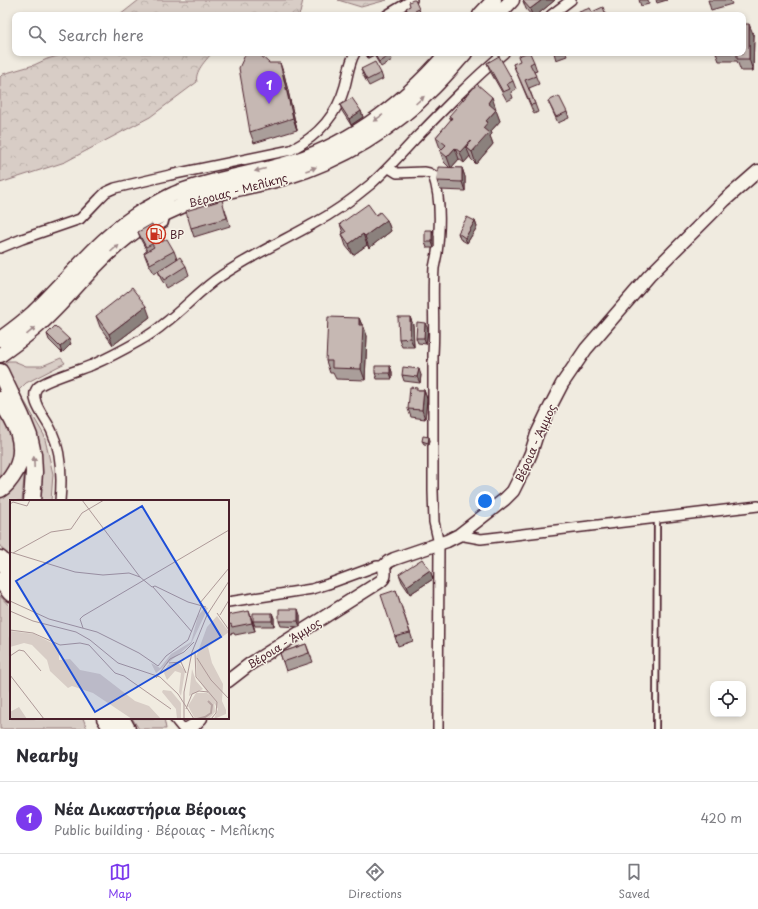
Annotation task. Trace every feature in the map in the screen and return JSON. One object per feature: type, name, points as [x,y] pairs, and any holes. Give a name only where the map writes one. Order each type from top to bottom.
[{"type":"highway","points":[[0,372],[21,416],[34,454],[32,500]]},
{"type":"highway","points":[[0,400],[15,424],[21,440],[19,464],[13,476],[4,487],[0,489]]},
{"type":"highway","points":[[0,559],[10,571]]},
{"type":"highway","points":[[0,580],[10,591]]},
{"type":"highway","points":[[106,719],[112,729]]},
{"type":"highway","points":[[122,719],[128,729]]},
{"type":"main road","points":[[483,12],[494,0]]},
{"type":"main road","points":[[501,12],[512,0]]},
{"type":"main road","name":"Βέροιας - Μελίκης","points":[[0,339],[33,313],[102,242],[138,214],[160,201],[186,190],[281,165],[315,153],[337,143],[384,114],[412,91],[444,56]]},
{"type":"main road","name":"Βέροιας - Μελίκης","points":[[0,355],[28,335],[41,323],[100,261],[125,239],[141,234],[167,212],[190,202],[291,176],[319,165],[356,147],[392,124],[407,112],[434,88],[461,56]]},
{"type":"street","points":[[392,12],[412,0]]},
{"type":"street","points":[[556,12],[571,0]]},
{"type":"street","points":[[0,248],[80,219],[106,192],[115,188],[163,176],[291,150],[302,144],[323,127],[333,112],[339,102],[352,56]]},
{"type":"street","points":[[60,500],[62,485],[57,443],[52,430],[44,420],[34,399],[36,388],[48,381],[92,365],[140,340],[165,324],[206,286],[222,275],[335,211],[389,168],[453,100],[501,56]]},
{"type":"street","points":[[389,168],[397,173],[424,172],[433,175],[438,195],[439,226],[437,253],[434,268],[433,298],[433,490],[434,522],[439,544],[438,729]]},
{"type":"street","name":"Βέροια - Άμμος","points":[[229,680],[250,664],[378,583],[385,576],[384,566],[388,562],[447,541],[459,535],[505,499],[513,491],[525,467],[537,434],[562,384],[586,349],[649,276],[725,200],[758,171]]},
{"type":"street","points":[[459,535],[481,539],[758,506]]},
{"type":"street","points":[[229,602],[312,589],[377,566],[384,566]]},
{"type":"street","points":[[176,719],[192,726]]},
{"type":"lane","points":[[656,729],[657,519]]},
{"type":"green space","points":[[139,0],[303,0],[300,12],[124,12]]},
{"type":"green space","points":[[338,0],[387,0],[361,7]]},
{"type":"green space","points":[[58,56],[210,56],[197,74],[197,82],[150,117],[65,162],[0,183],[0,77],[3,74],[34,65]]},
{"type":"green space","points":[[61,358],[65,363],[26,383],[19,390],[44,435],[53,474],[51,500],[36,500],[2,365],[8,361],[14,361],[26,366],[42,366]]},
{"type":"green space","points":[[0,408],[6,415],[15,453],[8,471],[0,480]]},
{"type":"green space","points":[[25,465],[22,500],[10,500],[10,559],[0,546],[0,494]]},
{"type":"green space","points":[[0,596],[10,607],[10,719],[83,719],[87,729],[0,729]]},
{"type":"green space","points":[[133,719],[164,719],[166,729],[139,729]]},
{"type":"building","points":[[415,0],[419,9],[413,12],[408,12],[406,8],[410,6],[409,2]]},
{"type":"building","points":[[542,0],[530,9],[523,1]]},
{"type":"building","points":[[603,7],[605,12],[592,12]]},
{"type":"building","points":[[590,8],[592,12],[579,12]]},
{"type":"building","points":[[746,24],[749,24],[749,59],[737,59],[737,56],[746,56]]},
{"type":"building","points":[[245,56],[261,56],[269,63],[280,63],[293,118],[250,132],[239,68]]},
{"type":"building","points":[[376,56],[388,56],[379,62]]},
{"type":"building","points":[[499,56],[513,81],[507,84],[510,89],[503,92],[487,63]]},
{"type":"building","points":[[518,56],[531,56],[534,62],[530,64],[536,76],[525,80],[535,104],[531,105],[513,64],[520,61]]},
{"type":"building","points":[[375,62],[381,73],[367,80],[361,69]]},
{"type":"building","points":[[477,84],[492,97],[488,103],[496,110],[486,121],[488,122],[483,128],[489,133],[472,152],[466,147],[471,142],[470,141],[460,152],[455,148],[447,157],[440,151],[446,145],[436,137],[452,118],[449,116]]},
{"type":"building","points":[[559,96],[567,112],[556,117],[548,101]]},
{"type":"building","points":[[352,98],[361,111],[349,119],[340,105]]},
{"type":"building","points":[[438,167],[462,168],[462,182],[437,181]]},
{"type":"building","points":[[222,200],[227,218],[191,228],[186,211]]},
{"type":"building","points":[[368,204],[376,215],[380,212],[387,220],[365,236],[363,234],[349,244],[342,234],[346,232],[340,224]]},
{"type":"building","points":[[467,217],[475,221],[465,238],[458,233]]},
{"type":"building","points":[[152,224],[162,242],[167,239],[174,251],[150,264],[144,253],[154,247],[152,244],[146,247],[138,232]]},
{"type":"building","points":[[425,230],[432,230],[432,242],[425,242]]},
{"type":"building","points":[[180,257],[186,266],[164,280],[158,271]]},
{"type":"building","points":[[132,288],[146,306],[109,334],[96,316]]},
{"type":"building","points":[[328,317],[359,318],[359,325],[363,325],[361,369],[332,368],[332,361],[326,361]]},
{"type":"building","points":[[398,317],[410,317],[410,338],[399,339]]},
{"type":"building","points":[[417,322],[425,323],[424,338],[416,338]]},
{"type":"building","points":[[55,326],[69,339],[60,347],[47,334]]},
{"type":"building","points":[[375,366],[390,366],[390,373],[375,373]]},
{"type":"building","points":[[403,367],[419,369],[417,377],[402,375]]},
{"type":"building","points":[[410,387],[417,388],[417,390],[424,390],[422,410],[408,409]]},
{"type":"building","points":[[423,436],[429,437],[428,443],[422,441]]},
{"type":"building","points":[[422,559],[430,570],[407,586],[399,574]]},
{"type":"building","points":[[396,590],[410,633],[395,637],[381,595]]},
{"type":"building","points":[[279,609],[298,609],[298,621],[279,621]]},
{"type":"building","points":[[249,611],[252,623],[232,627],[231,624],[229,625],[229,615]]},
{"type":"building","points":[[253,613],[272,613],[272,621],[253,621]]},
{"type":"building","points":[[306,644],[309,653],[283,662],[280,653]]},
{"type":"place","name":"Νέα Δικαστήρια Βέροιας","points":[[269,104]]},
{"type":"place","name":"BP","points":[[156,234]]}]
